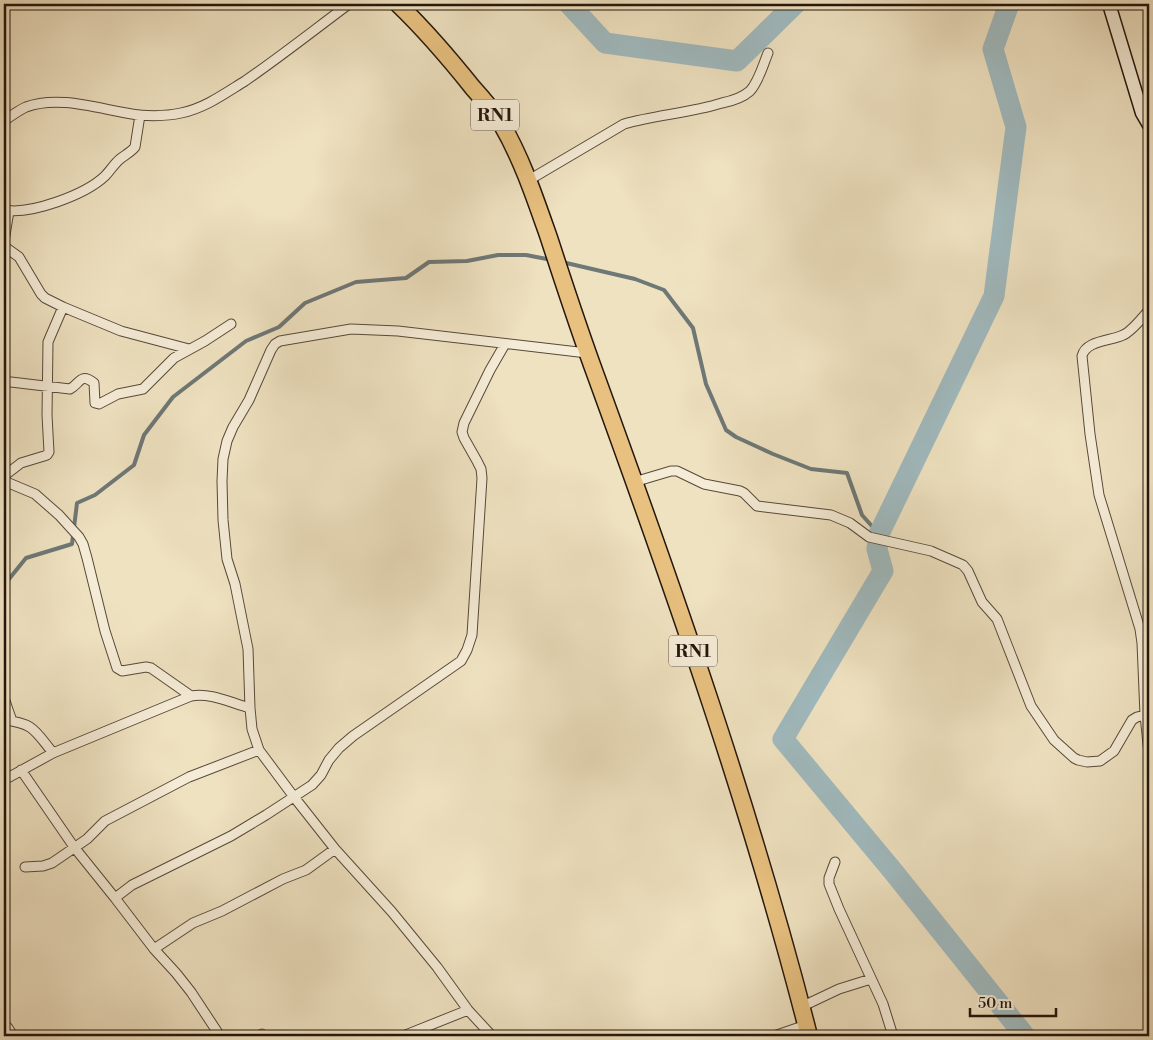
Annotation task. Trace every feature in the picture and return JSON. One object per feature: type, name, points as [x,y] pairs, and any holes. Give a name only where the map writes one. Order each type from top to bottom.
[{"type":"highway","name":"RN1","points":[[398,4],[450,59],[499,121],[529,180],[587,353],[684,624],[774,906],[807,1030]]},
{"type":"main road","points":[[1109,4],[1142,113],[1149,125]]},
{"type":"street","points":[[4,121],[25,107],[54,102],[76,103],[140,115],[180,114],[198,109],[215,101],[271,63],[349,4]]},
{"type":"street","points":[[529,180],[624,124],[707,108],[738,99],[750,90],[759,77],[768,53]]},
{"type":"street","points":[[140,115],[135,147],[114,164],[101,180],[64,199],[35,208],[6,210],[5,247],[19,257],[45,298],[122,331],[189,349]]},
{"type":"street","points":[[4,476],[21,463],[47,455],[49,452],[46,415],[48,342],[63,307]]},
{"type":"street","points":[[1149,310],[1125,334],[1095,343],[1085,350],[1082,356],[1090,434],[1099,495],[1140,629],[1149,754]]},
{"type":"street","points":[[4,382],[73,389],[81,379],[85,378],[94,383],[94,400],[98,404],[118,394],[143,389],[174,358],[231,324]]},
{"type":"street","points":[[492,1036],[468,1010],[437,967],[398,919],[335,849],[259,750],[252,729],[248,649],[235,584],[227,559],[223,520],[223,459],[232,427],[250,400],[270,350],[280,341],[351,329],[398,331],[587,353]]},
{"type":"street","points":[[115,898],[132,885],[231,836],[294,797],[321,775],[329,760],[339,748],[461,661],[472,635],[482,478],[481,469],[462,432],[464,423],[505,344]]},
{"type":"street","points":[[634,482],[677,471],[704,484],[740,491],[757,506],[831,515],[850,523],[869,537],[931,551],[966,568],[982,602],[997,619],[1033,710],[1054,740],[1078,760],[1087,762],[1100,761],[1114,751],[1132,720],[1145,715]]},
{"type":"street","points":[[4,480],[35,494],[79,537],[83,544],[105,630],[117,668],[122,671],[150,668],[190,696]]},
{"type":"street","points":[[4,780],[53,753],[190,696],[207,695],[250,708]]},
{"type":"street","points":[[4,698],[8,720],[27,724],[33,728],[53,753]]},
{"type":"street","points":[[25,867],[43,866],[52,863],[87,838],[105,821],[189,777],[259,750]]},
{"type":"street","points":[[21,770],[74,847],[154,950],[191,992],[220,1036]]},
{"type":"street","points":[[154,950],[188,925],[222,911],[283,879],[306,870],[335,849]]},
{"type":"street","points":[[835,862],[829,878],[829,884],[887,1013],[893,1036]]},
{"type":"street","points":[[802,1007],[840,989],[871,979]]},
{"type":"street","points":[[403,1036],[468,1010]]},
{"type":"street","points":[[4,1024],[13,1036]]},
{"type":"street","points":[[774,1036],[807,1030]]},
{"type":"waterway","points":[[569,4],[605,43],[737,61],[795,4]]},
{"type":"waterway","points":[[1009,4],[993,49],[1016,127],[994,296],[879,534],[877,549],[883,571],[783,739],[892,870],[1025,1036]]},
{"type":"waterway","points":[[4,584],[26,558],[72,544],[77,503],[95,495],[134,465],[144,435],[173,397],[246,341],[279,327],[305,303],[356,282],[406,278],[429,262],[467,261],[498,255],[526,255],[552,260]]},
{"type":"waterway","points":[[562,262],[635,279],[664,290],[693,328],[706,384],[726,430],[736,437],[773,454],[811,469],[847,473],[862,515],[879,534]]}]
